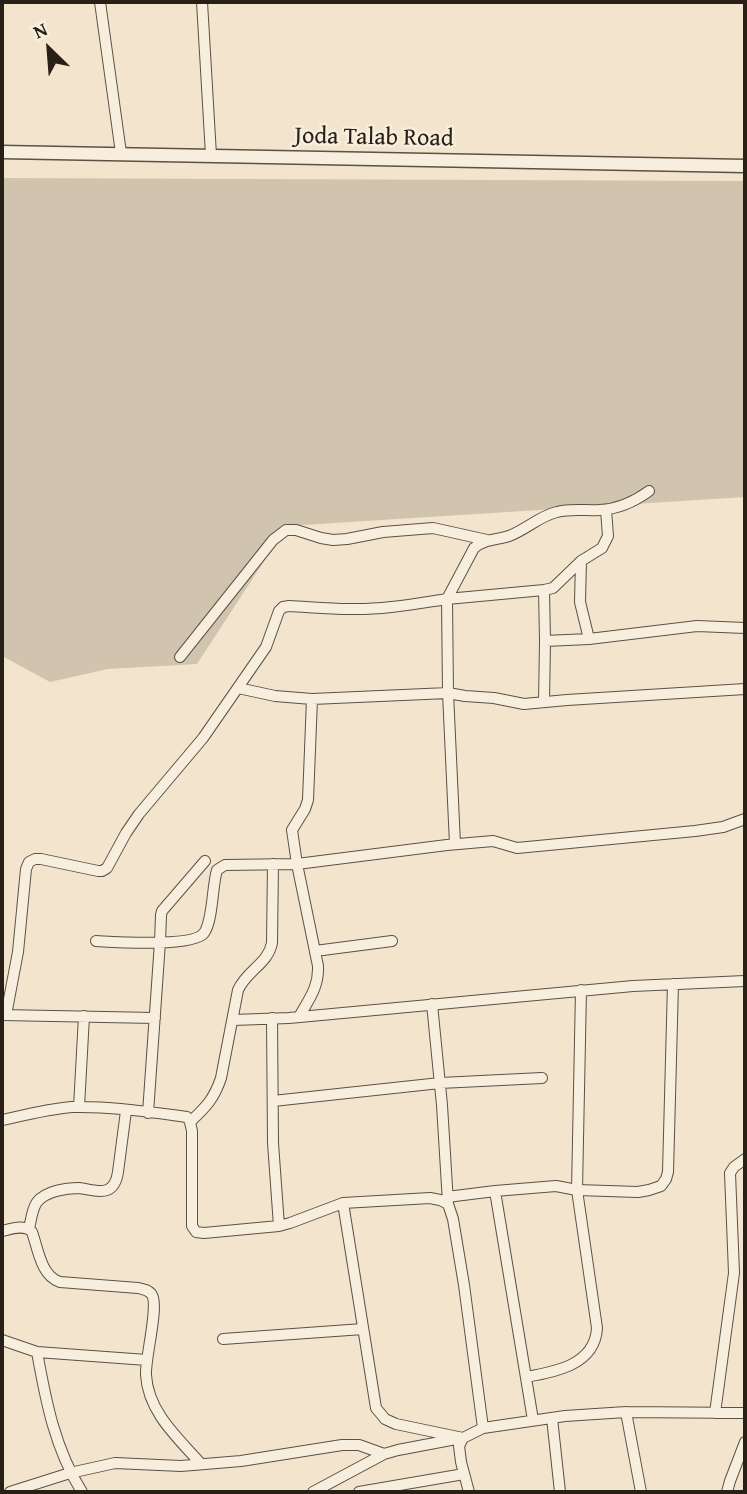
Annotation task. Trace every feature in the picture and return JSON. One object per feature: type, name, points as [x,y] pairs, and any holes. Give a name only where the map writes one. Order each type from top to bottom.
[{"type":"street","points":[[100,2],[121,153]]},
{"type":"street","points":[[202,2],[211,155]]},
{"type":"street","name":"Joda Talab Road","points":[[2,152],[745,166]]},
{"type":"street","points":[[455,844],[447,599],[474,548],[479,543],[508,536],[541,518],[562,511],[606,510],[624,506],[649,491]]},
{"type":"street","points":[[155,1018],[4,1015],[18,952],[26,869],[29,862],[41,859],[98,871],[105,870],[139,814],[203,738],[266,647],[279,611],[283,607],[349,610],[399,607],[553,588],[581,561],[605,544],[608,529],[606,510]]},
{"type":"street","points":[[180,657],[273,540],[286,530],[333,540],[390,531],[433,528],[488,540]]},
{"type":"street","points":[[581,561],[580,602],[589,639]]},
{"type":"street","points":[[544,590],[544,702]]},
{"type":"street","points":[[545,641],[589,639],[697,626],[745,628]]},
{"type":"street","points":[[238,688],[275,696],[312,699],[448,693],[524,704],[745,689]]},
{"type":"street","points":[[299,1017],[318,977],[292,830],[308,800],[312,699]]},
{"type":"street","points":[[96,942],[193,940],[203,934],[208,921],[216,874],[219,867],[225,865],[297,864],[493,841],[517,848],[695,831],[723,827],[745,819]]},
{"type":"street","points":[[148,1113],[160,915],[205,861]]},
{"type":"street","points":[[190,1122],[216,1092],[238,990],[242,982],[271,953],[274,864]]},
{"type":"street","points":[[315,951],[392,942]]},
{"type":"street","points":[[233,1020],[299,1017],[581,990],[745,981]]},
{"type":"street","points":[[2,1120],[79,1107],[187,1117],[190,1122],[192,1226],[196,1232],[204,1233],[279,1226],[343,1203],[430,1198],[448,1201],[495,1191],[556,1186],[577,1191],[649,1190],[661,1186],[668,1172],[673,984]]},
{"type":"street","points":[[526,1377],[565,1368],[587,1353],[596,1338],[597,1328],[577,1191],[581,990]]},
{"type":"street","points":[[432,1004],[448,1201],[464,1285],[482,1428]]},
{"type":"street","points":[[79,1107],[84,1016]]},
{"type":"street","points":[[272,1018],[273,1143],[279,1226]]},
{"type":"street","points":[[273,1101],[440,1083],[542,1078]]},
{"type":"street","points":[[126,1111],[116,1182],[104,1191],[79,1188],[48,1194],[35,1204],[29,1228],[47,1274],[53,1280],[138,1288],[149,1291],[153,1296],[145,1371],[147,1388],[152,1404],[160,1416],[201,1464]]},
{"type":"street","points":[[715,1413],[734,1273],[730,1173],[745,1159]]},
{"type":"street","points":[[495,1191],[533,1420]]},
{"type":"street","points":[[343,1203],[376,1408],[385,1419],[396,1424],[463,1438]]},
{"type":"street","points":[[2,1231],[29,1228]]},
{"type":"street","points":[[223,1339],[363,1329]]},
{"type":"street","points":[[2,1340],[37,1352],[147,1360]]},
{"type":"street","points":[[37,1352],[55,1436],[70,1473],[82,1492]]},
{"type":"street","points":[[626,1412],[641,1492]]},
{"type":"street","points":[[313,1492],[384,1454],[463,1438],[482,1428],[533,1420],[626,1412],[745,1413]]},
{"type":"street","points":[[552,1418],[561,1492]]},
{"type":"street","points":[[463,1438],[459,1447],[469,1492]]},
{"type":"street","points":[[727,1492],[745,1442]]},
{"type":"street","points":[[10,1492],[115,1462],[180,1466],[241,1461],[342,1445],[359,1445],[384,1454]]},
{"type":"street","points":[[359,1492],[464,1474]]},
{"type":"shaded area","points":[[2,178],[745,181],[745,497],[287,526],[197,664],[108,669],[50,682],[2,656]]}]
